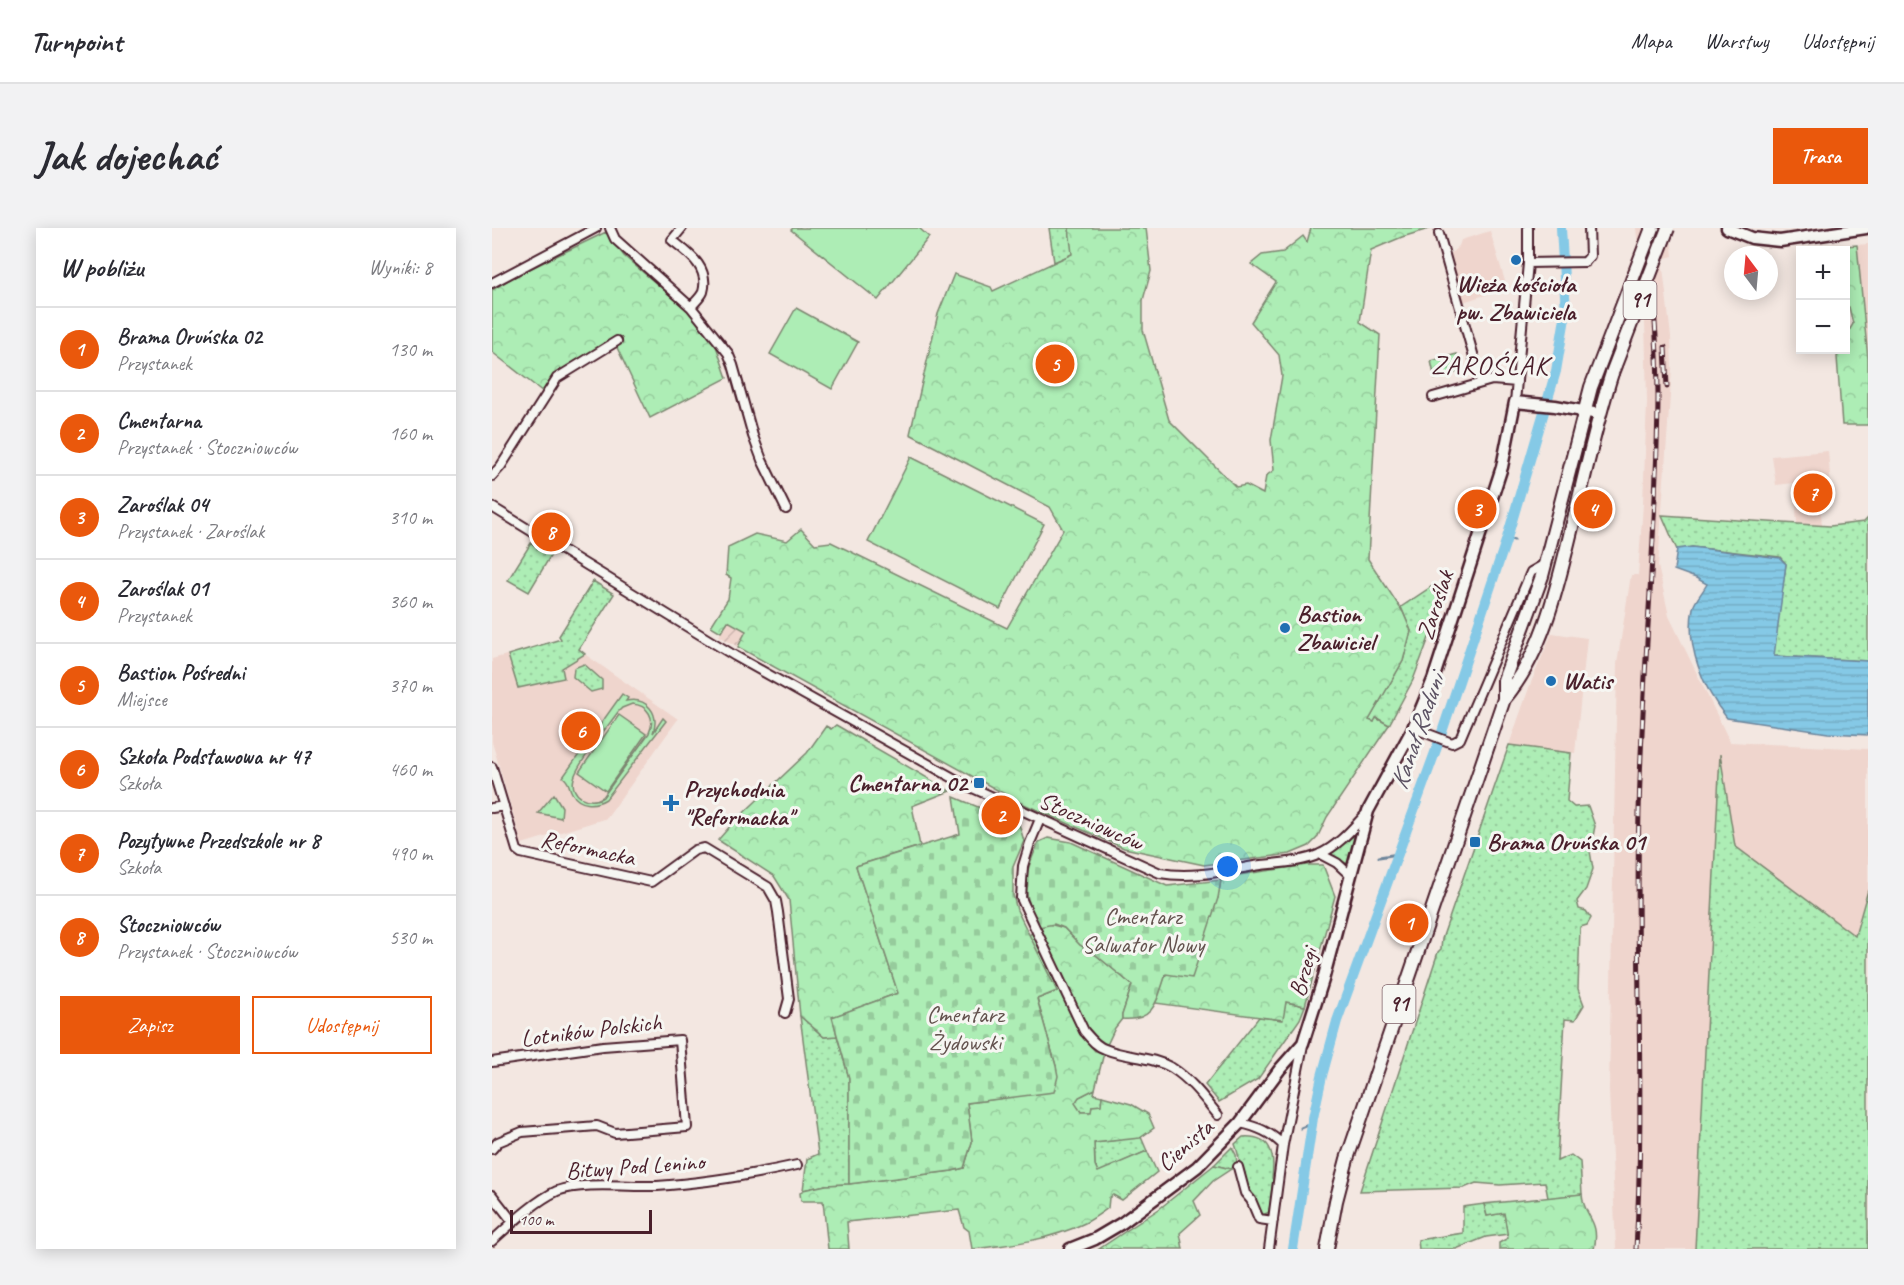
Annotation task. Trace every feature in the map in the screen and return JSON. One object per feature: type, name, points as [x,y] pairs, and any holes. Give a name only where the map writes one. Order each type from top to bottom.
[{"type":"main road","name":"91","points":[[1328,1249],[1336,1202],[1347,1159],[1503,699],[1504,680],[1530,612],[1545,564],[1583,411],[1652,228]]},
{"type":"main road","name":"91","points":[[1599,414],[1612,372],[1668,228]]},
{"type":"main road","points":[[1503,699],[1518,683],[1550,608],[1599,414]]},
{"type":"street","points":[[492,283],[596,228]]},
{"type":"street","points":[[610,228],[615,239],[691,308],[728,354],[753,436],[786,509]]},
{"type":"street","points":[[682,228],[672,240],[699,263],[702,276],[703,293],[691,308]]},
{"type":"street","name":"Zaroślak","points":[[1368,811],[1413,728],[1432,680],[1500,473],[1515,402],[1528,263],[1528,228]]},
{"type":"street","points":[[1528,263],[1585,262],[1590,256],[1588,228]]},
{"type":"street","points":[[1727,228],[1739,234],[1780,241],[1813,232],[1866,228]]},
{"type":"street","points":[[1439,234],[1481,382]]},
{"type":"street","points":[[492,476],[501,466],[557,378],[617,341]]},
{"type":"street","points":[[1433,396],[1492,380],[1517,382]]},
{"type":"street","points":[[1515,402],[1563,407],[1599,414]]},
{"type":"street","name":"Stoczniowców","points":[[492,507],[735,656],[964,784],[1152,869],[1172,875],[1201,874],[1296,861],[1320,854],[1349,833],[1368,811]]},
{"type":"street","points":[[1413,728],[1452,743],[1460,739],[1531,572],[1545,564]]},
{"type":"street","name":"Reformacka","points":[[492,767],[517,850],[525,854],[651,882],[695,850],[704,848],[761,881],[772,893],[778,912],[789,999],[785,1013]]},
{"type":"street","points":[[492,808],[504,806]]},
{"type":"street","name":"Brzegi","points":[[1269,1249],[1283,1145],[1303,1043],[1323,980],[1368,811]]},
{"type":"street","points":[[1040,819],[1023,866],[1021,898],[1084,1031],[1095,1044],[1104,1049],[1144,1057],[1172,1068],[1199,1092],[1218,1115]]},
{"type":"street","points":[[1320,854],[1337,863],[1351,876]]},
{"type":"street","name":"Lotników Polskich","points":[[492,1062],[603,1046],[680,1040],[687,1127],[615,1133],[597,1126],[522,1132],[498,1142],[492,1149]]},
{"type":"street","name":"Cienista","points":[[1070,1249],[1095,1239],[1122,1223],[1197,1167],[1240,1123],[1280,1069],[1303,1043]]},
{"type":"street","points":[[1240,1123],[1257,1126],[1272,1134],[1283,1145]]},
{"type":"street","name":"Bitwy Pod Lenino","points":[[492,1241],[513,1222],[550,1195],[564,1189],[707,1182],[797,1165]]},
{"type":"street","points":[[1238,1167],[1245,1192],[1259,1219],[1273,1221]]},
{"type":"street","points":[[492,1195],[513,1222]]},
{"type":"shaded area","points":[[1636,228],[1670,228],[1673,256],[1662,259],[1671,337],[1672,368],[1658,566],[1669,616],[1730,742],[1868,749],[1868,890],[1855,937],[1735,846],[1720,758],[1695,1249],[1616,1249],[1609,1090],[1617,664],[1631,575],[1638,575],[1647,401],[1645,321]]},
{"type":"shaded area","points":[[1490,231],[1507,288],[1463,302],[1449,255],[1459,246],[1461,240]]},
{"type":"shaded area","points":[[1868,244],[1868,359],[1857,245]]},
{"type":"shaded area","points":[[1828,451],[1832,501],[1820,502],[1822,525],[1797,523],[1794,483],[1776,485],[1772,456]]},
{"type":"shaded area","points":[[727,621],[746,631],[738,647],[719,636]]},
{"type":"shaded area","points":[[1552,633],[1587,638],[1575,753],[1509,745],[1530,685]]},
{"type":"shaded area","points":[[563,639],[678,719],[607,818],[522,844],[492,742],[492,659]]},
{"type":"green space","points":[[793,228],[919,228],[929,237],[878,300],[791,230]]},
{"type":"green space","points":[[1049,228],[1069,228],[1073,254],[1054,262]]},
{"type":"green space","points":[[1069,228],[1146,228],[1151,271],[1143,300],[1143,330],[1169,420],[1236,487],[1246,485],[1263,494],[1266,476],[1274,470],[1271,440],[1282,376],[1279,355],[1251,322],[1276,282],[1251,264],[1262,255],[1283,252],[1303,236],[1307,242],[1311,228],[1432,228],[1371,250],[1360,322],[1380,335],[1368,559],[1403,612],[1411,631],[1403,661],[1369,720],[1374,722],[1376,718],[1389,725],[1327,817],[1317,838],[1309,846],[1290,854],[1204,865],[1124,848],[1019,802],[738,647],[746,631],[728,621],[721,632],[711,626],[728,599],[731,578],[726,575],[728,547],[755,534],[787,541],[801,529],[815,544],[831,542],[1007,628],[1063,530],[1050,507],[910,434],[938,314],[954,274],[991,287],[993,291],[1072,254]]},
{"type":"green space","points":[[606,232],[624,256],[699,320],[714,340],[727,378],[650,418],[613,339],[552,378],[543,392],[492,352],[492,290],[515,276]]},
{"type":"green space","points":[[1857,245],[1868,359],[1868,425],[1842,425],[1837,357],[1838,354],[1850,354],[1850,329],[1853,324],[1850,311],[1850,246],[1845,246]]},
{"type":"green space","points":[[796,308],[858,342],[832,389],[770,354]]},
{"type":"green space","points":[[1457,354],[1461,371],[1435,379],[1431,361]]},
{"type":"green space","points":[[911,457],[1044,524],[1000,609],[868,542]]},
{"type":"green space","points":[[1662,515],[1830,526],[1864,522],[1868,518],[1868,661],[1773,656],[1786,564],[1780,557],[1692,547],[1677,550]]},
{"type":"green space","points":[[531,543],[551,555],[529,592],[508,580]]},
{"type":"green space","points":[[593,581],[614,594],[579,649],[585,654],[562,668],[564,678],[518,688],[508,655],[561,639],[559,636]]},
{"type":"green space","points":[[1434,585],[1446,593],[1413,680],[1389,725],[1377,718],[1374,722],[1369,720],[1403,661],[1411,631],[1401,607]]},
{"type":"green space","points":[[584,664],[602,680],[602,689],[591,692],[573,677],[574,668]]},
{"type":"green space","points":[[622,694],[628,698],[626,701],[640,702],[650,708],[655,719],[653,733],[663,718],[666,721],[606,799],[592,804],[579,800],[563,777]],"holes":[[[632,704],[638,705],[651,717],[649,733],[603,797],[598,800],[581,798],[574,790],[576,772],[618,712]]]},
{"type":"green space","points":[[619,715],[646,734],[606,791],[579,772]]},
{"type":"green space","points":[[836,725],[950,791],[912,806],[920,846],[856,866],[898,993],[833,1017],[837,1036],[824,1037],[800,1016],[789,900],[774,876],[718,840],[807,753],[826,726],[831,729]]},
{"type":"green space","points":[[1509,745],[1571,753],[1567,801],[1574,807],[1588,806],[1595,826],[1590,851],[1593,869],[1586,889],[1577,901],[1579,909],[1586,911],[1591,918],[1587,925],[1580,927],[1578,989],[1584,1005],[1575,1020],[1565,1019],[1557,1161],[1571,1155],[1580,1162],[1582,1194],[1548,1198],[1545,1182],[1500,1185],[1476,1183],[1464,1188],[1360,1191],[1438,952],[1441,949],[1442,939]]},
{"type":"green space","points":[[1720,754],[1735,846],[1855,936],[1868,890],[1868,1249],[1695,1249]]},
{"type":"green space","points":[[554,794],[562,807],[561,818],[538,813]]},
{"type":"green space","name":"Cmentarz Żydowski","points":[[954,797],[1019,824],[1024,841],[1013,867],[1013,895],[1017,910],[1057,991],[1037,999],[1058,1076],[1054,1092],[967,1103],[972,1142],[964,1168],[849,1184],[849,1078],[832,1017],[898,993],[856,866],[960,834]]},
{"type":"green space","points":[[1356,834],[1349,865],[1331,855],[1331,853]]},
{"type":"green space","name":"Cmentarz Salwator Nowy","points":[[1048,838],[1071,842],[1167,886],[1221,880],[1218,898],[1192,978],[1166,974],[1157,1000],[1148,1013],[1142,1017],[1122,1019],[1132,985],[1096,955],[1080,945],[1064,928],[1054,924],[1039,927],[1029,903],[1026,884],[1029,866],[1039,842]]},
{"type":"green space","points":[[1306,865],[1323,865],[1335,896],[1305,1006],[1286,1002],[1283,1020],[1155,1003],[1166,974],[1218,898],[1221,880],[1225,877]]},
{"type":"green space","points":[[1049,924],[1064,928],[1080,945],[1096,955],[1132,985],[1122,1019],[1106,1047],[1093,1037],[1087,1028],[1039,927]]},
{"type":"green space","points":[[1032,933],[1088,1043],[1095,1051],[1104,1053],[1095,1089],[1079,1097],[1075,1103],[1081,1112],[1091,1112],[1092,1106],[1101,1105],[1102,1096],[1131,1104],[1148,1114],[1154,1128],[1140,1138],[1094,1143],[1095,1165],[1098,1172],[1147,1151],[1157,1172],[1122,1200],[1113,1195],[1109,1198],[1108,1208],[1088,1221],[1044,1238],[972,1249],[969,1231],[964,1227],[959,1210],[847,1222],[849,1249],[828,1249],[823,1201],[801,1201],[800,1193],[803,1190],[826,1185],[849,1184],[964,1168],[972,1142],[967,1103],[1003,1098],[1056,1066],[1037,999],[1057,991],[1029,935]]},
{"type":"green space","points":[[1286,1002],[1305,1006],[1300,1019],[1258,1079],[1219,1102],[1205,1085],[1259,1017],[1282,1020]]},
{"type":"green space","points":[[800,1016],[824,1037],[837,1036],[849,1078],[849,1184],[826,1185],[803,1190],[807,1159],[818,1154]]},
{"type":"green space","points":[[1095,1089],[1094,1094],[1102,1096],[1102,1105],[1091,1112],[1081,1112],[1074,1103],[1079,1097]]},
{"type":"green space","points":[[1141,1137],[1147,1151],[1098,1173],[1095,1165],[1094,1143]]},
{"type":"green space","points":[[1243,1137],[1260,1139],[1266,1143],[1272,1154],[1273,1179],[1269,1212],[1263,1215],[1260,1214],[1246,1187],[1242,1173],[1235,1144]]},
{"type":"green space","points":[[1232,1147],[1237,1164],[1231,1169],[1214,1165]]},
{"type":"green space","points":[[1214,1165],[1231,1169],[1213,1181],[1194,1201],[1200,1215],[1180,1233],[1183,1249],[1099,1249],[1159,1209]]},
{"type":"green space","points":[[1582,1194],[1585,1208],[1594,1224],[1596,1239],[1594,1249],[1499,1249],[1499,1243],[1508,1238],[1504,1213],[1487,1216],[1484,1204]]},
{"type":"green space","points":[[1484,1204],[1487,1216],[1504,1213],[1508,1234],[1486,1237],[1456,1249],[1419,1249],[1418,1240],[1463,1233],[1463,1207]]},
{"type":"water","points":[[1692,547],[1780,558],[1786,564],[1774,656],[1868,661],[1868,735],[1828,733],[1727,718],[1704,681],[1694,652],[1691,622],[1693,608],[1707,584],[1674,570],[1677,549]]},
{"type":"waterway","name":"Kanał Raduni","points":[[1293,1249],[1313,1118],[1337,1021],[1437,747],[1507,538],[1556,371],[1566,312],[1561,228]]},
{"type":"waterway","name":"Kanał Raduni","points":[[1507,538],[1514,540]]},
{"type":"waterway","points":[[1379,857],[1398,854]]},
{"type":"waterway","points":[[1301,1128],[1313,1123]]},
{"type":"railway","points":[[1636,1249],[1640,1140],[1639,813],[1658,397],[1656,333],[1646,228]]},
{"type":"railway","points":[[1659,228],[1662,254]]},
{"type":"railway","points":[[1665,347],[1667,387]]},
{"type":"place","name":"Wieża kościoła pw. Zbawiciela","points":[[1516,260]]},
{"type":"place","name":"Bastion Pośredni","points":[[1055,364]]},
{"type":"place","name":"Pozytywne Przedszkole nr 8","points":[[1813,493]]},
{"type":"place","name":"Zaroślak 04","points":[[1477,509]]},
{"type":"place","name":"Zaroślak 01","points":[[1593,509]]},
{"type":"place","name":"Stoczniowców","points":[[551,532]]},
{"type":"place","name":"Bastion Zbawiciel","points":[[1285,628]]},
{"type":"place","name":"Watis","points":[[1551,681]]},
{"type":"place","name":"Szkoła Podstawowa nr 47","points":[[581,731]]},
{"type":"place","name":"Cmentarna 02","points":[[979,783]]},
{"type":"place","name":"Przychodnia \"Reformacka\"","points":[[671,803]]},
{"type":"place","name":"Cmentarna","points":[[1001,815]]},
{"type":"place","name":"Brama Oruńska 01","points":[[1475,842]]},
{"type":"place","name":"Brama Oruńska 02","points":[[1409,923]]},
{"type":"district","name":"ZAROŚLAK","points":[[1490,365]]}]
